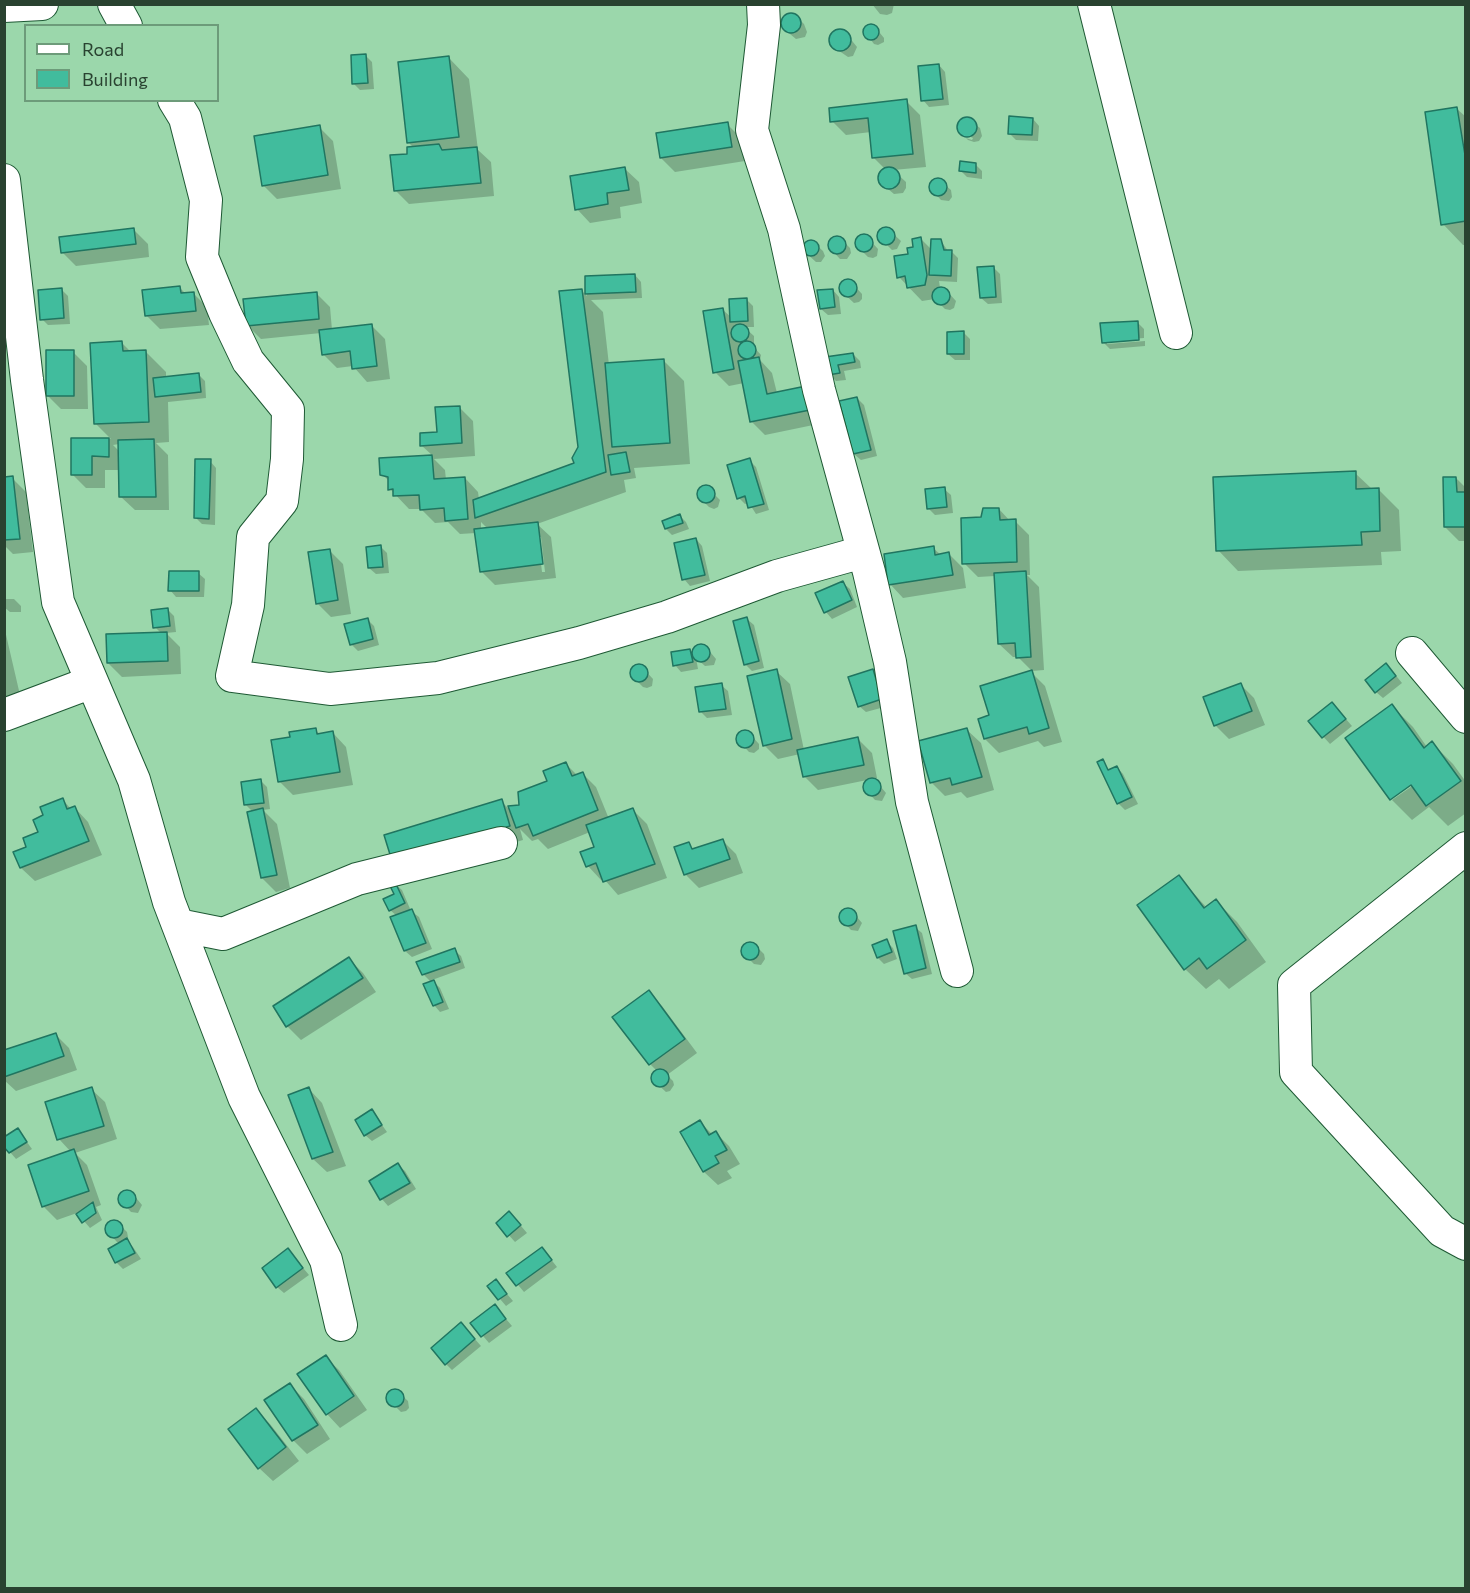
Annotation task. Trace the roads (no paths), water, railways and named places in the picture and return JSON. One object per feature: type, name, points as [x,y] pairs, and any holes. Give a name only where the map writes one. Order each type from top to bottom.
[{"type":"street","points":[[4,6],[42,4]]},
{"type":"street","points":[[114,4],[125,24]]},
{"type":"street","points":[[763,4],[764,26],[752,130],[784,229],[819,390],[890,662],[912,802],[957,971]]},
{"type":"street","points":[[1094,4],[1176,333]]},
{"type":"street","points":[[175,102],[185,118],[206,200],[201,257],[248,361],[288,410],[287,459],[282,501],[253,537],[248,605],[232,676],[330,689],[438,678],[645,624],[777,576],[863,552]]},
{"type":"street","points":[[4,180],[27,380],[58,603],[134,780],[169,902],[244,1097],[326,1260],[341,1325]]},
{"type":"street","points":[[1412,653],[1466,717]]},
{"type":"street","points":[[4,715],[92,682]]},
{"type":"street","points":[[178,925],[223,934],[357,879],[501,843]]},
{"type":"street","points":[[1466,848],[1294,985],[1296,1072],[1442,1231],[1466,1244]]}]
